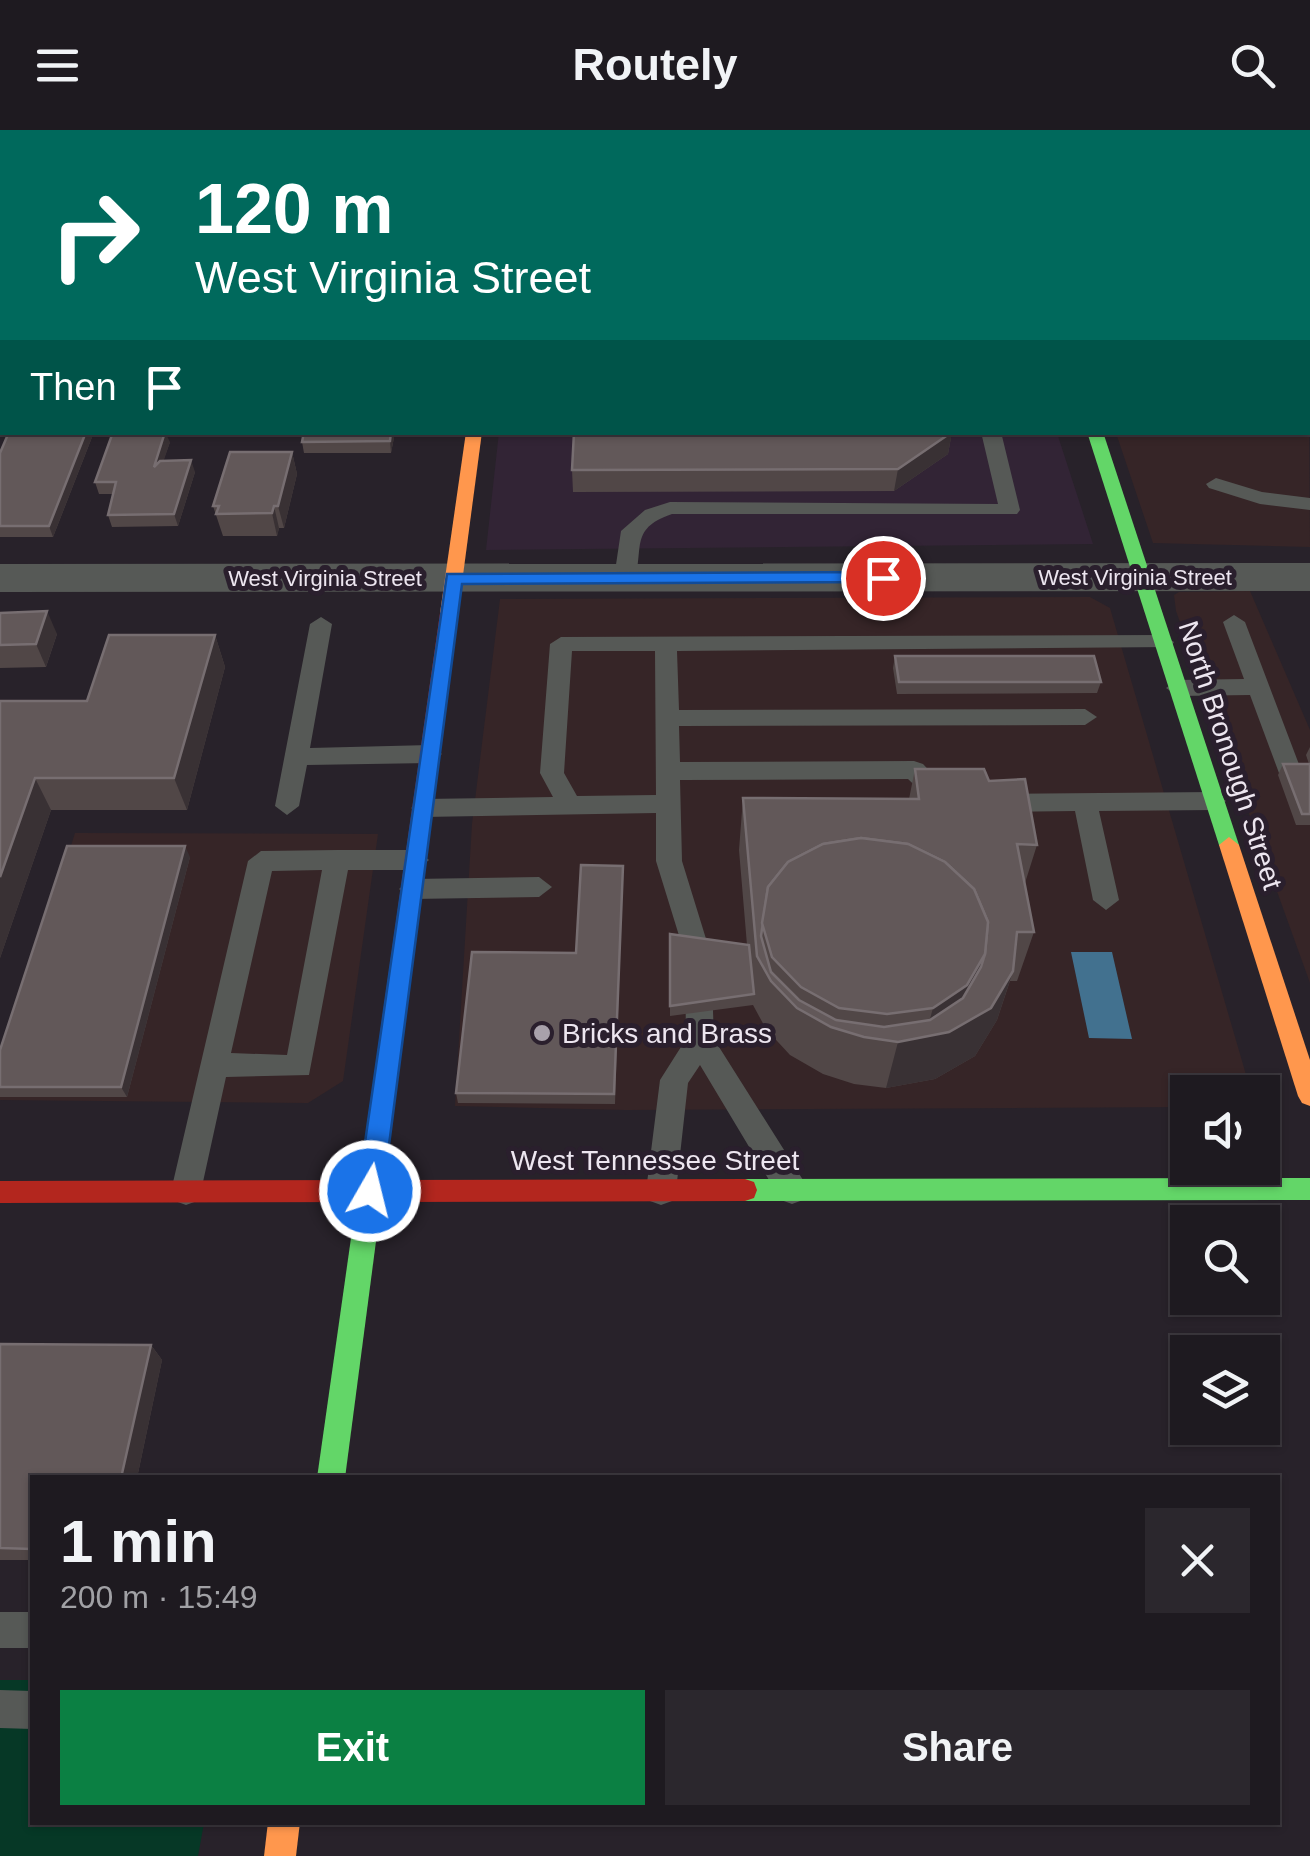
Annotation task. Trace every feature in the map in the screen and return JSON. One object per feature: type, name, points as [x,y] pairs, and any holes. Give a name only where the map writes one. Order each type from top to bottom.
[{"type":"main road","points":[[332,1475],[474,435]]},
{"type":"main road","name":"North Bronough Street","points":[[1096,435],[1310,1096]]},
{"type":"main road","name":"West Tennessee Street","points":[[0,1192],[1310,1189]]},
{"type":"main road","points":[[280,1856],[284,1825]]},
{"type":"street","name":"West Virginia Street","points":[[0,578],[1310,577]]},
{"type":"lane","points":[[624,578],[628,536],[652,514],[670,508],[1010,510],[992,435]]},
{"type":"lane","points":[[1216,484],[1260,498],[1310,504]]},
{"type":"lane","points":[[1234,622],[1288,767]]},
{"type":"lane","points":[[288,806],[321,624]]},
{"type":"lane","points":[[569,804],[552,773],[562,644],[1163,642]]},
{"type":"lane","points":[[666,644],[669,860],[698,955],[700,1041],[792,1190]]},
{"type":"lane","points":[[1178,688],[1258,687]]},
{"type":"lane","points":[[667,718],[1085,718]]},
{"type":"lane","points":[[296,757],[430,754]]},
{"type":"lane","points":[[668,771],[914,770],[948,803],[1214,802]]},
{"type":"lane","points":[[1086,802],[1106,900]]},
{"type":"lane","points":[[423,808],[668,804]]},
{"type":"lane","points":[[186,1192],[260,860],[416,860]]},
{"type":"lane","points":[[214,1065],[299,1067],[337,860]]},
{"type":"lane","points":[[412,889],[539,887]]},
{"type":"lane","points":[[662,1191],[674,1080],[700,1041]]},
{"type":"lane","points":[[0,1630],[30,1630]]},
{"type":"lane","points":[[0,1709],[30,1710]]},
{"type":"shaded area","points":[[499,435],[1058,435],[1093,544],[486,550]]},
{"type":"shaded area","points":[[1117,435],[1309,435],[1310,547],[1153,543]]},
{"type":"shaded area","points":[[1250,591],[1310,730],[1310,983],[1176,611],[1174,595],[1179,592]]},
{"type":"shaded area","points":[[1090,597],[1110,608],[1246,1075],[1170,1075],[1170,1107],[626,1110],[455,1106],[472,824],[500,599]]},
{"type":"shaded area","points":[[75,833],[378,834],[343,1081],[308,1103],[0,1100],[0,1071]]},
{"type":"green space","points":[[0,1680],[30,1680],[30,1825],[204,1825],[198,1856],[0,1856]]},
{"type":"water","points":[[1071,952],[1112,952],[1132,1039],[1089,1038]]},
{"type":"building","points":[[8,435],[85,435],[49,526],[0,526],[0,453]]},
{"type":"building","points":[[112,435],[164,435],[154,467],[160,461],[191,460],[174,514],[108,515],[116,482],[95,482]]},
{"type":"building","points":[[303,435],[391,435],[390,441],[302,442]]},
{"type":"building","points":[[574,435],[948,435],[898,469],[572,470]]},
{"type":"building","points":[[230,452],[292,452],[278,506],[274,506],[272,513],[216,514],[219,506],[213,506]]},
{"type":"building","points":[[47,611],[36,644],[0,645],[0,613]]},
{"type":"building","points":[[109,635],[215,635],[174,778],[35,778],[0,877],[0,701],[87,701]]},
{"type":"building","points":[[895,656],[1094,656],[1101,682],[899,682]]},
{"type":"building","points":[[1283,764],[1310,764],[1310,814],[1302,814]]},
{"type":"building","points":[[915,769],[984,769],[989,781],[1025,779],[1037,845],[1017,844],[1034,932],[1017,932],[1013,971],[991,1008],[949,1032],[898,1042],[831,1027],[797,1008],[771,981],[757,956],[743,798],[919,799]],"holes":[[[861,838],[908,844],[945,862],[974,889],[988,922],[981,967],[963,998],[930,1020],[884,1027],[836,1020],[799,1000],[771,972],[761,936],[768,887],[788,862],[823,844]]]},
{"type":"building","points":[[861,838],[908,844],[945,862],[974,889],[988,922],[985,954],[967,985],[933,1008],[887,1014],[839,1008],[801,987],[772,957],[762,923],[768,887],[788,862],[823,844]]},
{"type":"building","points":[[67,846],[185,846],[121,1087],[0,1087],[0,1050]]},
{"type":"building","name":"Bricks and Brass","points":[[581,865],[623,866],[614,1094],[456,1093],[472,952],[576,953]]},
{"type":"building","points":[[670,934],[749,945],[754,994],[670,1006]]},
{"type":"building","points":[[0,1344],[151,1345],[122,1475],[30,1475],[30,1549],[0,1548]]},
{"type":"traffic: fast","points":[[1096,435],[1229,845]]},
{"type":"traffic: fast","points":[[331,1475],[382,1104]]},
{"type":"traffic: fast","points":[[745,1190],[1310,1189]]},
{"type":"traffic: slow","points":[[449,613],[474,435]]},
{"type":"traffic: slow","points":[[1229,845],[1310,1096]]},
{"type":"traffic: slow","points":[[280,1856],[284,1825]]},
{"type":"traffic: jam","points":[[382,1104],[449,613]]},
{"type":"traffic: jam","points":[[0,1192],[745,1190]]},
{"type":"place","name":"Bricks and Brass","points":[[542,1033]]},
{"type":"route","points":[[370,1191],[454,578],[883,578]]}]
